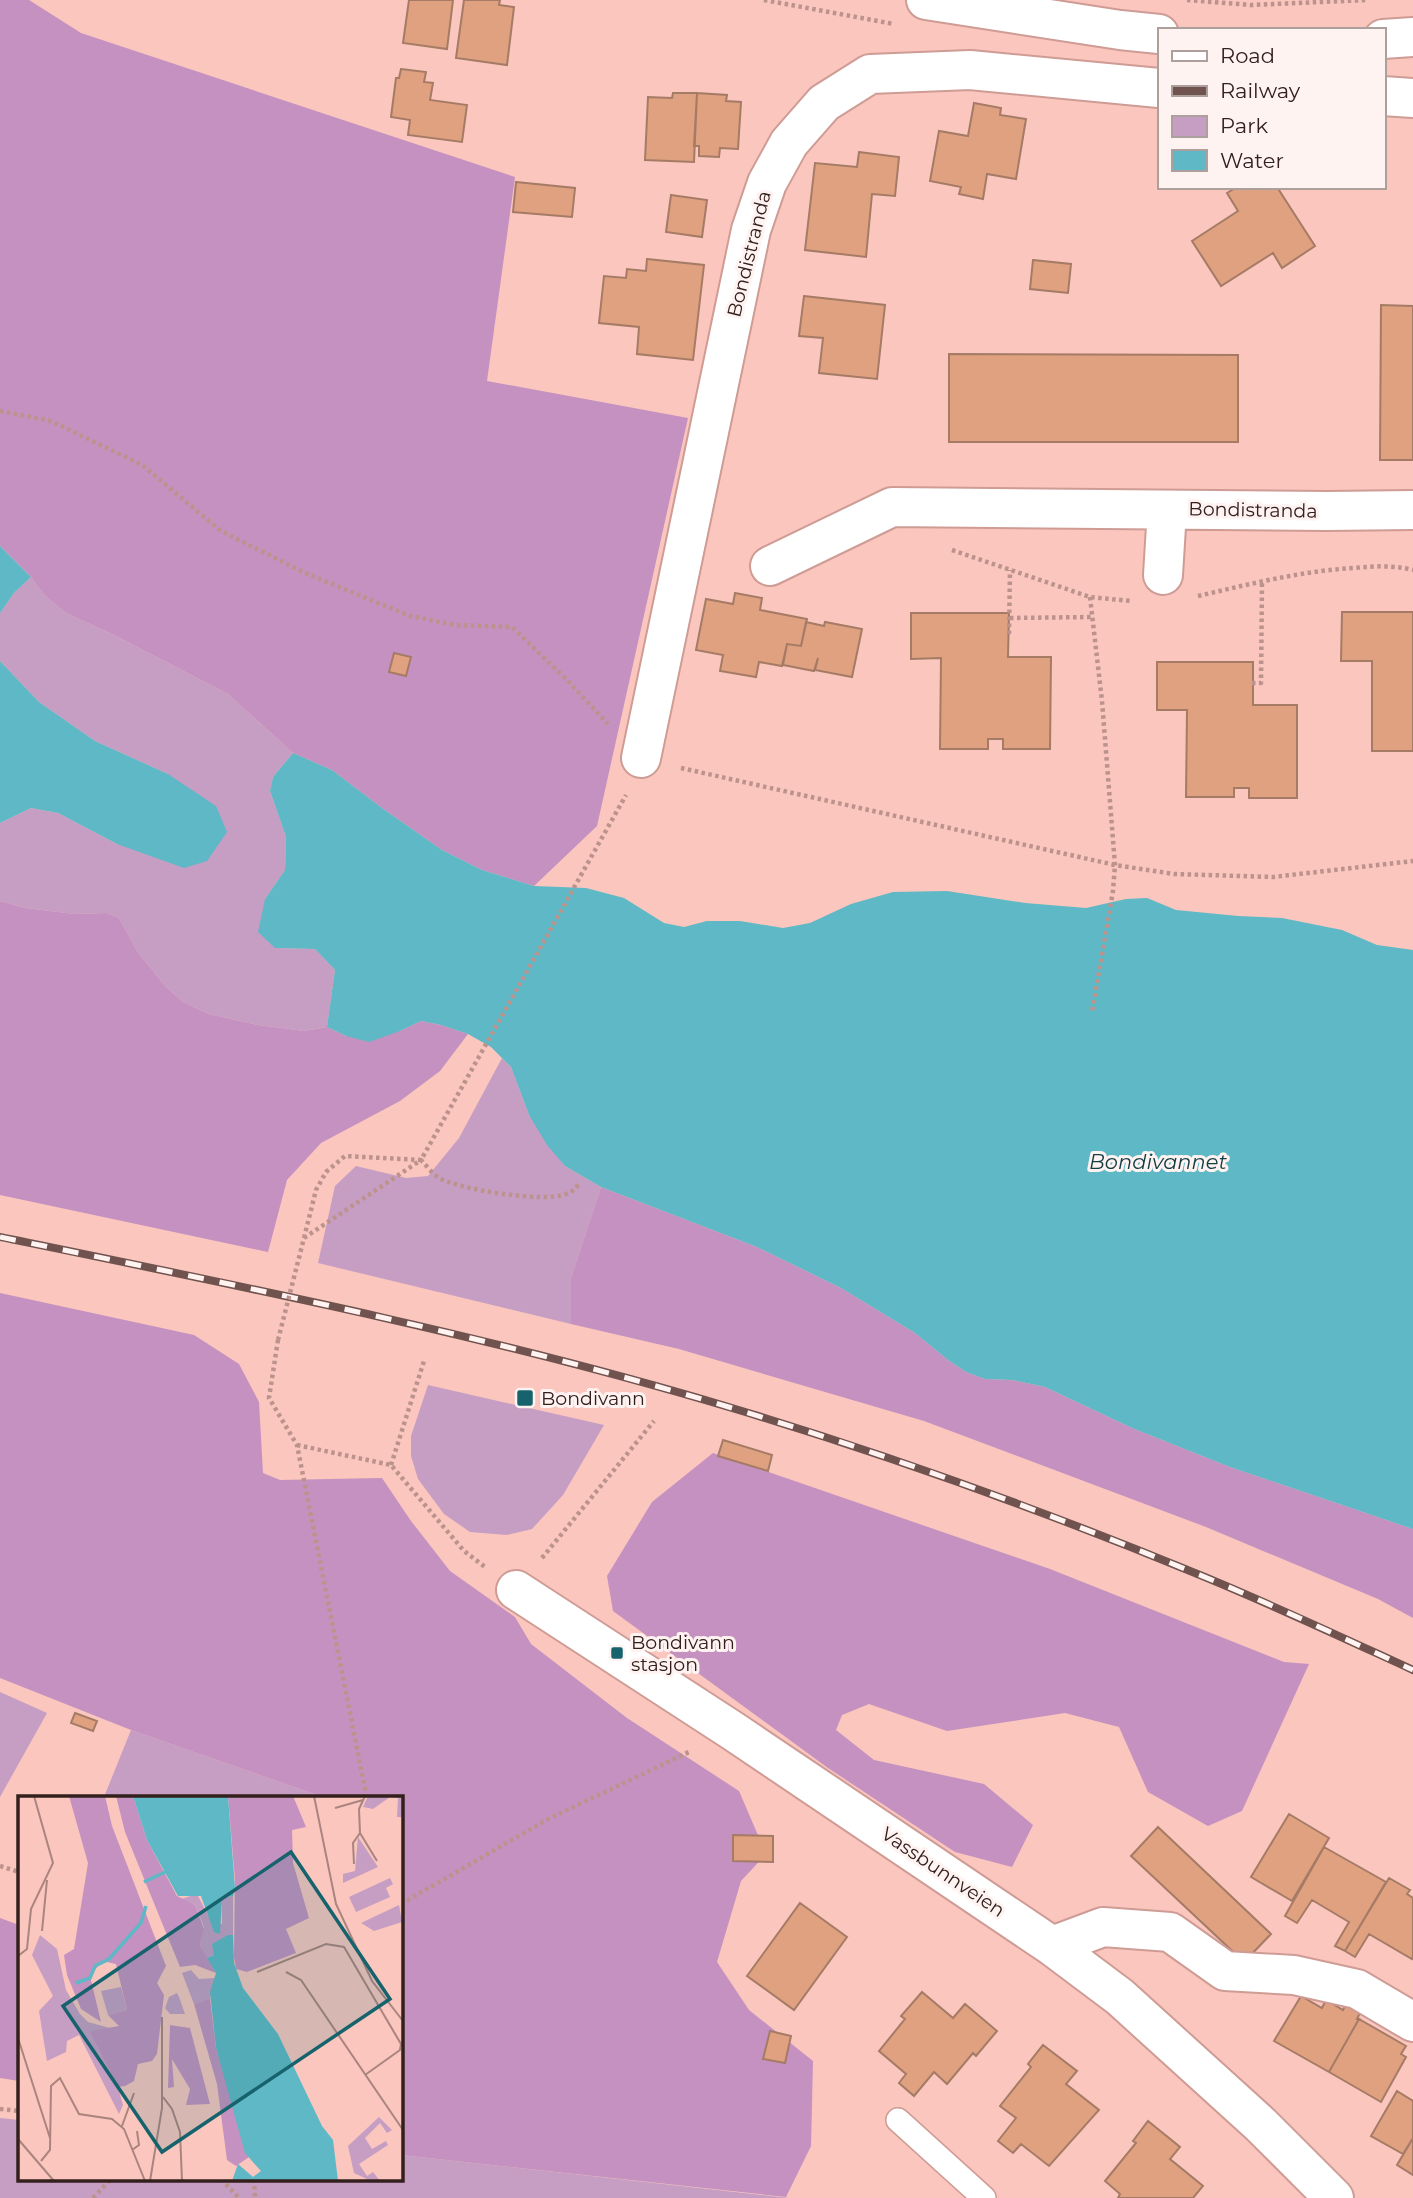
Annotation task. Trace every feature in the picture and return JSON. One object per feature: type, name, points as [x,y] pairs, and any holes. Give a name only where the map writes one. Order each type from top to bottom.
[{"type":"street","points":[[926,0],[1158,34]]},
{"type":"street","points":[[1385,39],[1413,37]]},
{"type":"street","name":"Bondistranda","points":[[641,758],[751,230],[767,183],[789,143],[824,103],[870,74],[970,70],[1158,88]]},
{"type":"street","points":[[1385,96],[1413,98]]},
{"type":"street","name":"Bondistranda","points":[[770,566],[892,507],[1413,510]]},
{"type":"street","points":[[1152,588],[1167,510]]},
{"type":"street","name":"Vassbunnveien","points":[[516,1590],[733,1731],[1052,1946],[1120,1997],[1335,2198]]},
{"type":"street","points":[[1052,1946],[1103,1927],[1170,1932],[1225,1971],[1294,1975],[1357,1989],[1413,2022]]},
{"type":"lane","points":[[898,2120],[984,2198]]},
{"type":"path","points":[[1187,0],[1251,5],[1375,0]]},
{"type":"path","points":[[0,411],[51,421],[142,465],[220,531],[304,573],[410,615],[456,625],[512,627],[641,758],[1115,865],[1174,874],[1273,877],[1413,861]]},
{"type":"path","points":[[942,547],[1090,597],[1152,588]]},
{"type":"path","points":[[1194,597],[1262,581],[1333,569],[1393,565],[1413,570]]},
{"type":"path","points":[[1009,634],[1010,570]]},
{"type":"path","points":[[1252,683],[1261,683],[1262,581]]},
{"type":"path","points":[[1090,597],[1102,701],[1115,865],[1093,1012]]},
{"type":"path","points":[[1010,618],[1092,617]]},
{"type":"path","points":[[304,1238],[421,1160],[627,793],[641,758]]},
{"type":"path","points":[[365,1796],[297,1445],[269,1398],[278,1340],[316,1190],[326,1172],[345,1156],[421,1160],[438,1178],[492,1192],[557,1196],[574,1191],[579,1184]]},
{"type":"path","points":[[391,1465],[424,1361]]},
{"type":"path","points":[[297,1445],[391,1465],[464,1551],[516,1590],[654,1421]]},
{"type":"path","points":[[402,1903],[550,1818],[733,1731]]},
{"type":"path","points":[[0,1866],[18,1872]]},
{"type":"path","points":[[0,2109],[18,2111]]},
{"type":"path","points":[[93,2198],[110,2180]]},
{"type":"path","points":[[222,2180],[239,2198]]},
{"type":"path","points":[[254,2180],[255,2198]]},
{"type":"green space","points":[[31,577],[44,595],[66,613],[228,694],[293,753],[273,777],[270,791],[286,837],[285,870],[265,899],[275,948],[315,949],[335,970],[327,1027],[304,1031],[258,1025],[209,1014],[183,1002],[165,986],[137,951],[119,918],[107,913],[75,914],[25,908],[0,901],[0,823],[31,808],[58,813],[117,844],[168,774],[95,741],[39,702],[0,661],[0,613],[14,593]]},
{"type":"green space","points":[[502,1058],[511,1067],[529,1115],[565,1166],[601,1187],[571,1278],[571,1324],[318,1263],[335,1186],[356,1166],[406,1178],[428,1176],[459,1138]]},
{"type":"green space","points":[[428,1385],[604,1425],[563,1495],[532,1529],[507,1535],[470,1532],[444,1514],[418,1479],[411,1456],[411,1436]]},
{"type":"green space","points":[[0,1692],[47,1713],[0,1797]]},
{"type":"green space","points":[[131,1730],[314,1794],[313,1796],[104,1796]]},
{"type":"green space","points":[[0,2118],[18,2120],[18,2180],[402,2180],[402,2155],[789,2198],[0,2198]]},
{"type":"shaded area","points":[[0,0],[29,0],[81,33],[515,177],[487,381],[688,418],[597,826],[534,886],[482,870],[442,850],[332,770],[293,753],[228,694],[66,613],[44,595],[31,577],[0,546]]},
{"type":"shaded area","points":[[0,901],[25,908],[75,914],[107,913],[119,918],[137,951],[165,986],[183,1002],[209,1014],[258,1025],[304,1031],[327,1027],[346,1036],[400,1031],[421,1021],[468,1034],[440,1071],[400,1101],[321,1143],[287,1180],[268,1252],[0,1195]]},
{"type":"shaded area","points":[[601,1187],[757,1247],[841,1288],[915,1333],[966,1372],[985,1379],[1012,1380],[1045,1387],[1132,1428],[1230,1467],[1413,1529],[1413,1618],[1378,1599],[1206,1527],[924,1421],[679,1349],[571,1324],[571,1278]]},
{"type":"shaded area","points":[[0,1293],[194,1335],[239,1364],[259,1402],[263,1473],[280,1480],[382,1478],[450,1571],[515,1617],[531,1644],[627,1718],[739,1791],[766,1854],[741,1881],[717,1962],[749,2010],[813,2061],[811,2146],[786,2197],[402,2155],[402,1796],[313,1796],[314,1794],[131,1730],[0,1678]]},
{"type":"shaded area","points":[[713,1453],[1050,1569],[1284,1662],[1309,1664],[1242,1811],[1208,1826],[1148,1792],[1119,1727],[1065,1713],[947,1731],[869,1704],[842,1715],[836,1730],[874,1760],[984,1784],[1033,1825],[1012,1867],[955,1852],[828,1768],[613,1611],[607,1576],[652,1502]]},
{"type":"shaded area","points":[[0,1918],[18,1925],[18,2081],[0,2078]]},
{"type":"water","points":[[0,546],[31,577],[14,593],[0,613]]},
{"type":"water","points":[[0,661],[39,702],[95,741],[168,774],[216,806],[227,832],[207,861],[184,868],[117,844],[58,813],[31,808],[0,823]]},
{"type":"water","name":"Bondivannet","points":[[293,753],[332,770],[442,850],[482,870],[534,886],[586,888],[624,898],[664,923],[684,927],[707,921],[740,921],[783,928],[810,923],[851,904],[893,892],[947,891],[1025,903],[1086,908],[1126,899],[1147,898],[1176,910],[1282,918],[1342,930],[1377,945],[1413,950],[1413,1529],[1230,1467],[1132,1428],[1045,1387],[1012,1380],[985,1379],[966,1372],[915,1333],[841,1288],[757,1247],[601,1187],[565,1166],[547,1145],[529,1115],[511,1067],[491,1047],[468,1034],[421,1021],[369,1042],[327,1027],[335,970],[315,949],[275,948],[258,932],[265,899],[285,870],[286,837],[270,791],[273,777]]},
{"type":"building","points":[[409,0],[453,0],[447,49],[403,43]]},
{"type":"building","points":[[464,0],[500,0],[499,5],[514,7],[507,65],[456,58]]},
{"type":"building","points":[[401,69],[426,72],[424,82],[433,83],[430,100],[467,105],[462,142],[408,135],[410,120],[391,117],[396,78],[399,78]]},
{"type":"building","points":[[673,93],[697,93],[694,162],[645,160],[648,97],[672,98]]},
{"type":"building","points":[[697,93],[727,95],[726,101],[741,102],[738,149],[720,148],[719,157],[699,156],[699,146],[694,146]]},
{"type":"building","points":[[974,103],[1001,108],[1000,115],[1026,119],[1016,179],[987,174],[983,199],[959,194],[961,187],[930,181],[939,131],[968,136]]},
{"type":"building","points":[[859,152],[899,157],[895,196],[872,194],[866,257],[805,250],[815,163],[857,167]]},
{"type":"building","points":[[516,182],[575,188],[572,217],[513,212]]},
{"type":"building","points":[[1234,189],[1278,189],[1315,246],[1282,268],[1273,253],[1221,286],[1192,241],[1238,211],[1227,193]]},
{"type":"building","points":[[671,195],[707,200],[702,237],[666,232]]},
{"type":"building","points":[[647,259],[704,265],[693,360],[637,354],[639,327],[599,323],[604,276],[626,278],[627,269],[646,271]]},
{"type":"building","points":[[1033,260],[1071,264],[1068,293],[1030,289]]},
{"type":"building","points":[[804,296],[885,305],[877,379],[819,373],[823,338],[799,336]]},
{"type":"building","points":[[1381,305],[1413,306],[1413,460],[1380,460]]},
{"type":"building","points":[[949,354],[1238,355],[1238,442],[949,442]]},
{"type":"building","points":[[735,593],[762,598],[760,610],[807,619],[801,646],[787,644],[782,666],[759,662],[756,677],[720,671],[723,655],[696,650],[706,599],[733,604]]},
{"type":"building","points":[[1342,612],[1413,612],[1413,751],[1372,751],[1372,661],[1341,661]]},
{"type":"building","points":[[911,613],[1009,613],[1008,657],[1051,657],[1050,749],[1003,749],[1003,739],[988,739],[988,749],[940,749],[941,658],[911,659]]},
{"type":"building","points":[[806,622],[824,626],[825,622],[862,629],[852,677],[815,670],[818,658],[814,671],[783,665],[787,644],[801,646]]},
{"type":"building","points":[[394,653],[411,657],[406,676],[389,672]]},
{"type":"building","points":[[1157,662],[1253,662],[1253,705],[1297,705],[1297,798],[1249,798],[1249,788],[1234,788],[1234,797],[1186,797],[1187,710],[1157,710]]},
{"type":"building","points":[[723,1440],[772,1455],[768,1471],[718,1456]]},
{"type":"building","points":[[75,1713],[97,1721],[93,1731],[71,1723]]},
{"type":"building","points":[[1289,1814],[1329,1838],[1292,1901],[1251,1877]]},
{"type":"building","points":[[1158,1827],[1271,1934],[1244,1962],[1131,1856]]},
{"type":"building","points":[[733,1835],[773,1836],[773,1862],[733,1861]]},
{"type":"building","points":[[1324,1847],[1386,1882],[1345,1951],[1335,1946],[1349,1922],[1312,1900],[1297,1923],[1285,1916]]},
{"type":"building","points":[[1389,1878],[1410,1890],[1407,1894],[1413,1898],[1413,1957],[1412,1959],[1369,1934],[1355,1957],[1345,1951]]},
{"type":"building","points":[[800,1903],[847,1937],[794,2010],[747,1976]]},
{"type":"building","points":[[922,1992],[953,2018],[965,2004],[997,2031],[976,2056],[973,2053],[947,2084],[934,2072],[914,2096],[899,2083],[906,2074],[879,2051],[905,2019],[901,2016]]},
{"type":"building","points":[[1301,1996],[1322,2008],[1326,2000],[1343,2010],[1348,2000],[1362,2009],[1329,2072],[1274,2041]]},
{"type":"building","points":[[1359,2019],[1406,2046],[1401,2054],[1406,2057],[1381,2102],[1329,2072]]},
{"type":"building","points":[[770,2031],[791,2036],[785,2063],[763,2059]]},
{"type":"building","points":[[1043,2045],[1077,2071],[1066,2084],[1099,2110],[1049,2166],[1021,2144],[1013,2153],[998,2141],[1016,2118],[1000,2106],[1031,2067],[1028,2064]]},
{"type":"building","points":[[1397,2091],[1413,2101],[1413,2138],[1403,2154],[1371,2136]]},
{"type":"building","points":[[1148,2121],[1180,2147],[1170,2159],[1203,2186],[1193,2198],[1118,2198],[1120,2194],[1105,2181],[1136,2143],[1133,2141]]},
{"type":"building","points":[[1413,2138],[1413,2175],[1397,2165]]},
{"type":"railway","points":[[0,1237],[460,1335],[642,1382],[791,1426],[966,1485],[1081,1528],[1250,1596],[1413,1670]]},
{"type":"place","name":"Bondivann","points":[[525,1398]]},
{"type":"place","name":"Bondivann stasjon","points":[[617,1653]]}]
